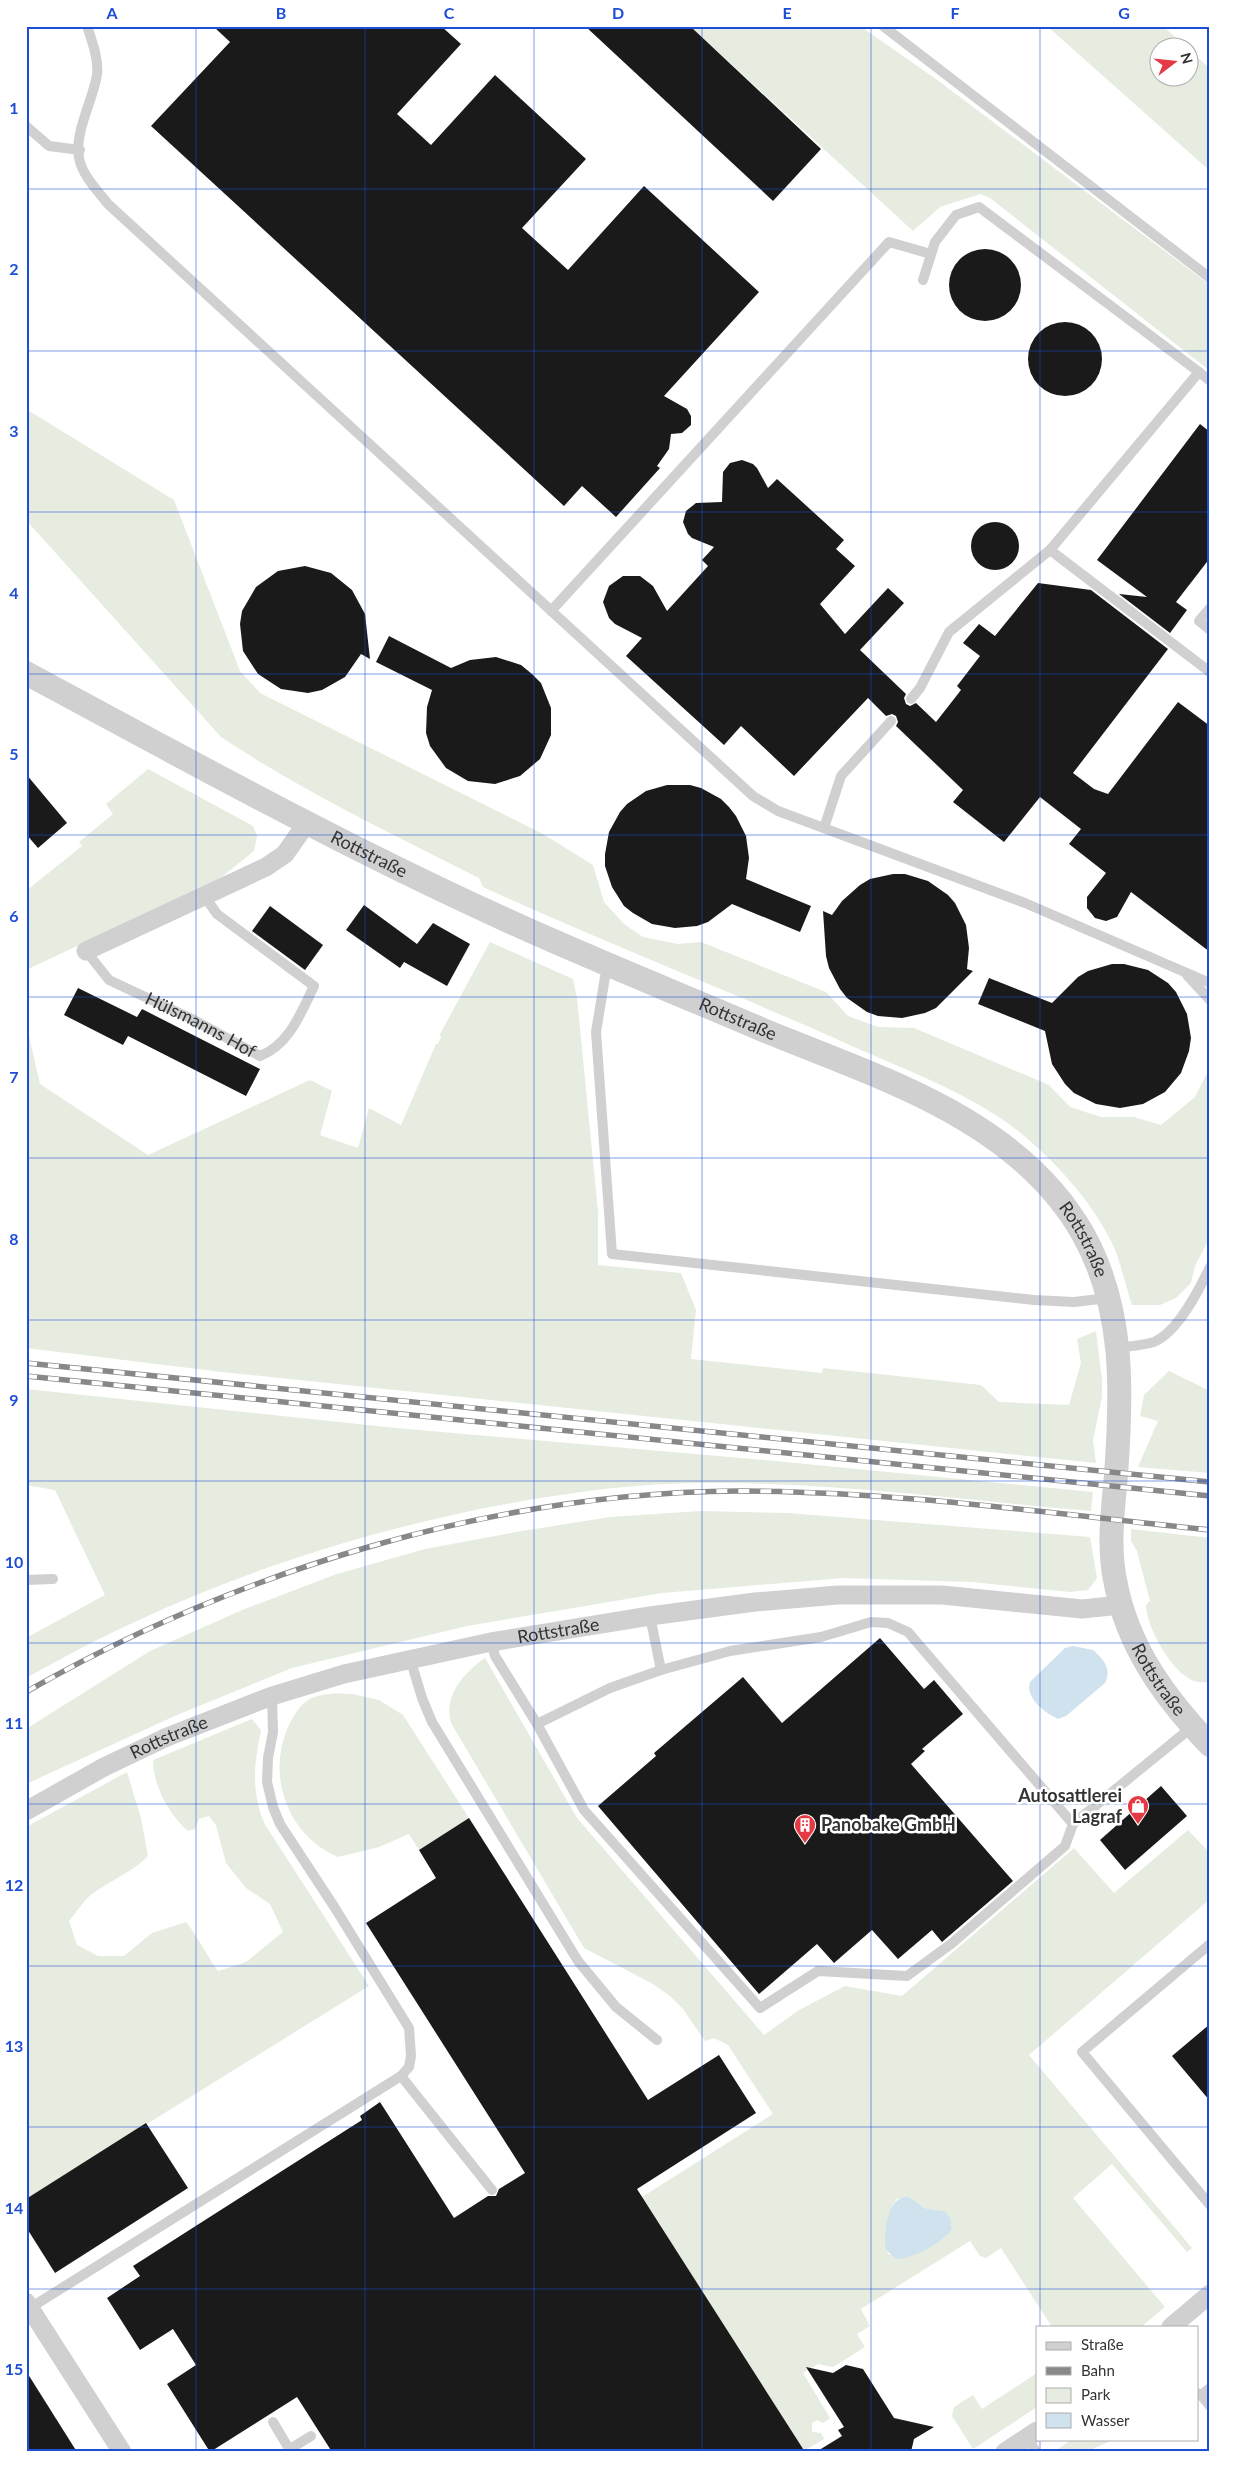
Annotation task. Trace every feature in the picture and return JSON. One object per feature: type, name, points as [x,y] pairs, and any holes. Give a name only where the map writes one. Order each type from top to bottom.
[{"type":"street","name":"Rottstraße","points":[[26,673],[306,824],[504,919],[875,1076],[946,1109],[975,1125],[1012,1152],[1036,1174],[1064,1206],[1094,1256],[1108,1298],[1119,1348],[1120,1421],[1110,1542],[1114,1576],[1121,1605],[1135,1643],[1149,1671],[1171,1702],[1210,1745]]},
{"type":"street","name":"Hülsmanns Hof","points":[[86,951],[266,867],[285,854],[306,824]]},
{"type":"street","name":"Rottstraße","points":[[26,1811],[104,1767],[158,1742],[272,1696],[344,1674],[410,1658],[491,1642],[650,1616],[755,1602],[838,1595],[942,1595],[1082,1609],[1121,1605]]},
{"type":"street","points":[[1172,2326],[1210,2294]]},
{"type":"street","points":[[28,2305],[122,2452]]},
{"type":"street","points":[[1005,2452],[1034,2440]]},
{"type":"lane","points":[[87,26],[94,45],[98,74],[82,128],[79,158],[88,178],[111,207],[753,796],[778,811],[1025,902],[1210,983]]},
{"type":"lane","points":[[883,26],[1210,278]]},
{"type":"lane","points":[[26,126],[49,146],[80,150]]},
{"type":"lane","points":[[923,280],[935,242],[956,216],[979,207],[1210,381]]},
{"type":"lane","points":[[551,611],[889,242],[931,254]]},
{"type":"lane","points":[[911,699],[920,688],[948,632],[1050,550],[1199,372]]},
{"type":"lane","points":[[1050,550],[1210,672]]},
{"type":"lane","points":[[1210,608],[1199,621],[1210,630]]},
{"type":"lane","points":[[824,828],[841,776],[891,721]]},
{"type":"lane","name":"Hülsmanns Hof","points":[[86,951],[109,980],[192,1019],[260,1056],[274,1051],[295,1025],[314,986],[217,914],[205,897]]},
{"type":"lane","points":[[608,964],[596,1032],[612,1254],[1034,1300],[1074,1302],[1108,1298]]},
{"type":"lane","points":[[1181,969],[1210,1000]]},
{"type":"lane","points":[[1119,1348],[1154,1342],[1171,1331],[1200,1288],[1210,1267]]},
{"type":"lane","points":[[26,1580],[53,1579]]},
{"type":"lane","points":[[650,1616],[661,1670]]},
{"type":"lane","points":[[537,1724],[610,1688],[661,1670],[730,1651],[822,1637],[871,1622],[888,1623],[908,1632],[1073,1824]]},
{"type":"lane","points":[[491,1642],[494,1656],[537,1724],[584,1810],[760,2008],[818,1971],[907,1976],[951,1944],[1065,1846],[1073,1824],[1192,1727]]},
{"type":"lane","points":[[410,1658],[422,1698],[432,1722],[578,1961],[616,2007],[657,2040]]},
{"type":"lane","points":[[28,2305],[121,2251],[401,2076],[409,2067],[411,2056],[409,2028],[280,1824],[273,1807],[267,1782],[274,1724],[272,1696]]},
{"type":"lane","points":[[1210,1944],[1082,2052],[1210,2205]]},
{"type":"lane","points":[[401,2076],[492,2190]]},
{"type":"lane","points":[[1203,2392],[1210,2406]]},
{"type":"lane","points":[[273,2422],[290,2450],[311,2436]]},
{"type":"green space","points":[[690,26],[860,26],[936,79],[1210,285],[1210,371],[990,198],[980,194],[940,207],[913,231]]},
{"type":"green space","points":[[1047,26],[1163,26],[1176,38],[1148,38],[1148,88],[1198,88],[1198,58],[1210,69],[1210,171]]},
{"type":"green space","points":[[26,409],[174,500],[240,671],[260,693],[543,834],[593,865],[604,902],[624,924],[643,937],[678,944],[701,942],[826,992],[848,1016],[878,1027],[914,1028],[1049,1085],[1070,1107],[1101,1117],[1134,1117],[1161,1125],[1195,1097],[1206,1075],[1210,1076],[1210,1237],[1195,1266],[1191,1283],[1176,1298],[1160,1305],[1132,1305],[1112,1243],[1094,1211],[1058,1168],[1031,1142],[999,1117],[979,1105],[916,1074],[483,887],[479,878],[315,794],[221,737],[26,520]]},
{"type":"green space","points":[[148,769],[253,826],[257,836],[254,851],[218,880],[26,970],[26,891],[82,846],[79,842],[113,814],[106,804]]},
{"type":"green space","points":[[490,942],[573,979],[577,998],[598,1212],[598,1265],[681,1273],[696,1310],[691,1359],[822,1373],[823,1368],[981,1385],[999,1402],[1069,1405],[1081,1363],[1077,1339],[1096,1331],[1102,1380],[1102,1397],[1093,1440],[1096,1463],[222,1372],[26,1348],[26,1023],[40,1084],[148,1155],[310,1080],[332,1091],[320,1135],[358,1148],[369,1108],[401,1125],[436,1044],[438,1044],[441,1037],[440,1034]]},
{"type":"green space","points":[[1169,1371],[1210,1391],[1210,1473],[1138,1467],[1158,1421],[1140,1416],[1144,1395]]},
{"type":"green space","points":[[26,1389],[396,1428],[775,1461],[1093,1492],[1091,1511],[898,1492],[753,1483],[647,1485],[532,1499],[416,1523],[358,1539],[244,1576],[188,1598],[133,1623],[79,1649],[26,1678],[26,1638],[105,1595],[55,1490],[26,1485]]},
{"type":"green space","points":[[701,1511],[788,1513],[1090,1537],[1097,1578],[1088,1590],[1070,1592],[972,1582],[843,1578],[662,1593],[467,1626],[292,1668],[177,1715],[26,1784],[26,1729],[150,1651],[242,1610],[337,1574],[425,1549],[610,1517]]},
{"type":"green space","points":[[1131,1529],[1210,1538],[1210,1682],[1196,1682],[1177,1669],[1155,1637],[1147,1614],[1146,1605],[1150,1601],[1137,1551],[1131,1541]]},
{"type":"green space","points":[[485,1658],[577,1818],[764,2035],[799,2010],[845,1986],[902,1996],[1074,1848],[1114,1893],[1188,1830],[1210,1853],[1210,1899],[1029,2055],[1192,2248],[1187,2252],[1112,2164],[1073,2198],[1165,2307],[1142,2326],[1051,2326],[1001,2248],[986,2258],[980,2256],[970,2241],[861,2309],[870,2326],[857,2334],[865,2347],[833,2367],[818,2364],[803,2373],[830,2418],[823,2423],[817,2420],[812,2423],[812,2432],[821,2433],[824,2439],[804,2451],[642,2197],[773,2114],[728,2045],[714,2038],[705,2041],[683,2009],[670,1996],[653,1984],[584,1948],[451,1723],[449,1713],[453,1694],[463,1677]],"holes":[[[906,2197],[924,2208],[937,2211],[952,2225],[952,2229],[889,2255],[886,2243],[888,2219],[897,2199]]]},
{"type":"green space","points":[[353,1694],[379,1700],[403,1715],[469,1818],[419,1850],[409,1834],[379,1847],[338,1857],[321,1848],[307,1835],[295,1821],[287,1805],[282,1787],[280,1769],[281,1750],[286,1732],[298,1710],[308,1700],[324,1695]]},
{"type":"green space","points":[[252,1719],[261,1730],[255,1766],[255,1788],[264,1823],[369,1986],[26,2199],[26,1827],[127,1772],[141,1818],[148,1856],[136,1867],[92,1894],[69,1921],[77,1945],[98,1956],[124,1956],[152,1933],[186,1922],[218,1971],[246,1962],[283,1932],[270,1904],[246,1888],[226,1863],[216,1825],[209,1816],[199,1819],[195,1829],[188,1831],[175,1817],[159,1789],[153,1760]]},
{"type":"green space","points":[[1036,2374],[1036,2408],[973,2449],[952,2416],[954,2407],[973,2395],[982,2409]]},
{"type":"green space","points":[[1071,2440],[1113,2440],[1086,2452],[1054,2452]]},
{"type":"water","points":[[1073,1646],[1093,1650],[1106,1665],[1107,1678],[1105,1683],[1066,1716],[1058,1719],[1042,1709],[1033,1699],[1030,1694],[1030,1682],[1065,1648]]},
{"type":"water","points":[[909,2197],[924,2208],[946,2212],[951,2220],[952,2229],[942,2239],[927,2249],[911,2256],[896,2259],[886,2250],[886,2226],[891,2208],[902,2198]]},
{"type":"building","points":[[213,26],[441,26],[461,44],[397,114],[431,145],[495,75],[586,159],[522,228],[568,270],[644,186],[759,292],[664,396],[687,409],[691,416],[691,425],[682,433],[671,434],[669,449],[657,466],[660,468],[616,517],[582,486],[564,506],[151,126],[230,42]]},
{"type":"building","points":[[585,26],[690,26],[821,149],[773,201]]},
{"type":"building","points":[[992,249],[1011,259],[1019,271],[1021,285],[1019,299],[1011,311],[999,319],[978,321],[959,311],[951,299],[949,278],[959,259],[971,251]]},
{"type":"building","points":[[1065,322],[1079,325],[1091,333],[1099,345],[1102,359],[1099,373],[1091,385],[1079,393],[1065,396],[1051,393],[1039,385],[1031,373],[1028,359],[1031,345],[1039,333],[1051,325]]},
{"type":"building","points":[[1200,424],[1210,432],[1210,558],[1176,602],[1187,610],[1170,633],[1119,594],[1147,597],[1097,560]]},
{"type":"building","points":[[742,460],[753,464],[757,468],[768,488],[777,479],[844,540],[836,549],[855,566],[820,604],[845,634],[888,588],[904,603],[860,650],[906,694],[904,698],[906,704],[910,706],[916,703],[936,722],[961,690],[957,686],[980,656],[963,643],[979,624],[995,636],[1038,583],[1091,590],[1168,649],[1073,773],[1094,789],[1108,794],[1178,702],[1210,726],[1210,952],[1131,892],[1117,917],[1106,921],[1095,918],[1087,908],[1087,897],[1106,873],[1069,844],[1081,829],[1040,797],[1004,842],[953,802],[963,790],[896,726],[898,722],[896,716],[892,714],[886,716],[868,698],[794,776],[741,726],[724,745],[626,656],[642,638],[615,624],[609,618],[603,602],[609,586],[623,576],[640,576],[653,586],[667,611],[708,566],[702,560],[714,547],[692,538],[688,534],[683,522],[686,511],[696,503],[722,502],[723,472],[730,463]]},
{"type":"building","points":[[995,522],[1004,524],[1012,529],[1017,537],[1019,546],[1017,555],[1012,563],[1004,568],[995,570],[986,568],[978,563],[973,555],[971,546],[973,537],[978,529],[986,524]]},
{"type":"building","points":[[305,566],[331,573],[352,590],[365,614],[370,659],[361,654],[345,677],[322,690],[308,693],[281,689],[258,674],[243,651],[240,624],[242,611],[256,587],[278,571]]},
{"type":"building","points":[[389,636],[451,668],[470,660],[496,657],[521,665],[541,683],[551,708],[551,735],[540,759],[520,776],[495,784],[468,781],[446,768],[430,746],[426,733],[427,707],[432,690],[376,662]]},
{"type":"building","points":[[26,774],[67,823],[38,848],[26,834]]},
{"type":"building","points":[[667,785],[690,785],[701,788],[721,799],[729,807],[746,836],[749,858],[746,879],[811,906],[800,932],[732,904],[708,922],[697,926],[675,928],[652,924],[624,906],[612,887],[605,866],[609,832],[620,812],[627,804],[646,791]]},
{"type":"building","points":[[893,874],[905,874],[928,881],[948,895],[955,903],[966,925],[969,948],[967,969],[973,971],[936,1008],[925,1013],[902,1018],[878,1016],[867,1012],[847,998],[840,989],[829,968],[826,956],[823,911],[832,915],[842,901],[860,885],[870,879]]},
{"type":"building","points":[[364,905],[417,944],[433,923],[470,944],[447,986],[404,962],[400,968],[346,930]]},
{"type":"building","points":[[270,906],[323,945],[305,970],[252,931]]},
{"type":"building","points":[[1112,964],[1124,964],[1148,970],[1168,983],[1176,992],[1187,1014],[1191,1038],[1189,1051],[1181,1073],[1165,1092],[1143,1104],[1120,1108],[1096,1104],[1074,1093],[1065,1084],[1052,1064],[1045,1031],[978,1004],[989,978],[1052,1003],[1078,977],[1088,971]]},
{"type":"building","points":[[78,988],[137,1017],[142,1009],[260,1069],[246,1096],[128,1036],[123,1045],[64,1015]]},
{"type":"building","name":"Panobake GmbH","points":[[880,1638],[924,1689],[934,1680],[963,1714],[922,1749],[925,1751],[911,1764],[1013,1881],[942,1942],[932,1930],[898,1959],[872,1930],[834,1963],[817,1944],[759,1994],[598,1806],[656,1756],[654,1753],[743,1677],[782,1723]]},
{"type":"building","points":[[1161,1786],[1187,1816],[1125,1870],[1100,1840]]},
{"type":"building","points":[[469,1818],[648,2100],[719,2055],[756,2113],[637,2189],[805,2452],[332,2452],[297,2397],[210,2452],[167,2384],[196,2365],[173,2329],[140,2350],[107,2298],[140,2276],[133,2266],[362,2120],[360,2116],[380,2102],[454,2218],[488,2196],[496,2196],[499,2189],[525,2173],[366,1923],[436,1878],[419,1850]]},
{"type":"building","points":[[1210,2024],[1210,2101],[1172,2056]]},
{"type":"building","points":[[146,2123],[188,2188],[55,2273],[26,2227],[26,2199]]},
{"type":"building","points":[[846,2365],[863,2369],[894,2418],[934,2427],[914,2439],[911,2452],[816,2452],[842,2436],[838,2430],[844,2427],[806,2367],[833,2373]]},
{"type":"building","points":[[26,2371],[77,2452],[26,2452]]},
{"type":"railway","points":[[26,1363],[1210,1482]]},
{"type":"railway","points":[[26,1376],[1210,1496]]},
{"type":"railway","points":[[26,1692],[107,1649],[192,1610],[280,1575],[370,1546],[462,1523],[554,1506],[647,1495],[739,1491],[798,1492],[975,1504],[1210,1530]]},
{"type":"place","name":"Autosattlerei Lagraf","points":[[1138,1825]]},
{"type":"place","name":"Panobake GmbH","points":[[805,1844]]}]
